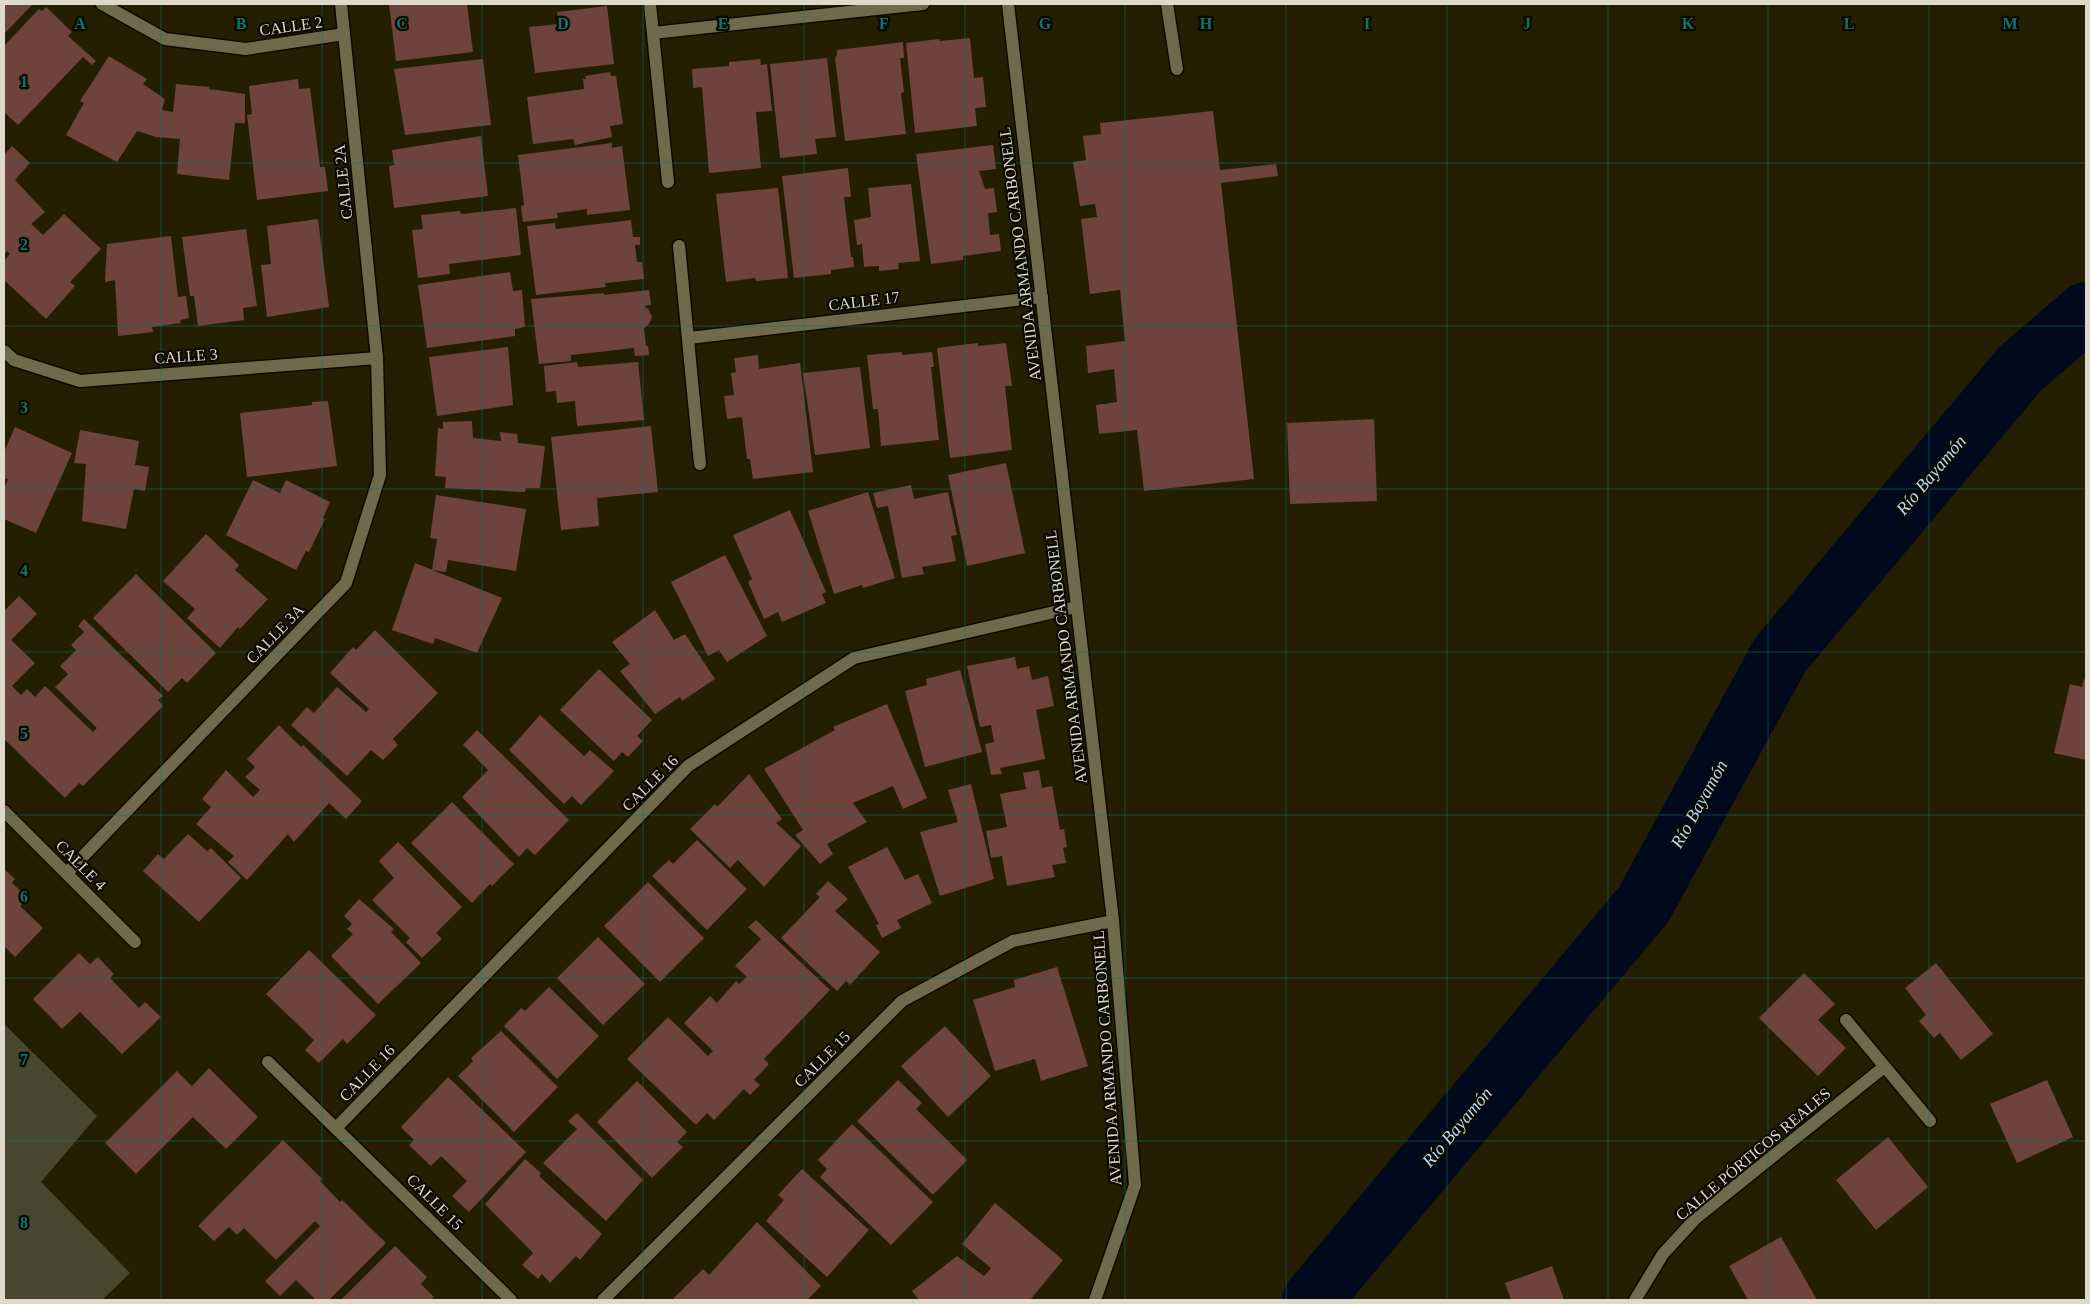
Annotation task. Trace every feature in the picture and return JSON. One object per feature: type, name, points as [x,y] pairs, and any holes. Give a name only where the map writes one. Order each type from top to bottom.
[{"type":"street","name":"CALLE 2","points":[[102,4],[165,39],[246,49],[344,34]]},
{"type":"street","name":"CALLE 2A","points":[[340,4],[377,358]]},
{"type":"street","points":[[650,4],[668,182]]},
{"type":"street","points":[[653,33],[922,4]]},
{"type":"street","name":"AVENIDA ARMANDO CARBONELL","points":[[1008,4],[1113,920],[1135,1185],[1095,1300]]},
{"type":"street","points":[[1167,4],[1177,69]]},
{"type":"street","points":[[679,246],[700,464]]},
{"type":"street","name":"CALLE 17","points":[[689,338],[1042,297]]},
{"type":"street","name":"CALLE 3","points":[[4,351],[14,360],[80,380],[377,358]]},
{"type":"street","name":"CALLE 3A","points":[[67,873],[346,584],[380,475],[377,358]]},
{"type":"street","name":"CALLE 16","points":[[336,1128],[688,766],[854,658],[1076,607]]},
{"type":"street","name":"CALLE 4","points":[[4,811],[136,942]]},
{"type":"street","name":"CALLE 15","points":[[603,1300],[902,1002],[1013,940],[1113,920]]},
{"type":"street","points":[[1846,1020],[1930,1121]]},
{"type":"street","name":"CALLE 15","points":[[268,1062],[511,1300]]},
{"type":"street","name":"CALLE PÓRTICOS REALES","points":[[1635,1300],[1664,1254],[1696,1218],[1884,1067]]},
{"type":"green space","points":[[4,1024],[97,1116],[41,1182],[130,1273],[102,1300],[4,1300]]},
{"type":"building","points":[[4,4],[32,5],[4,34]]},
{"type":"building","points":[[389,4],[467,4],[473,52],[396,61]]},
{"type":"building","points":[[607,6],[614,64],[535,73],[529,27],[559,24],[557,12]]},
{"type":"building","points":[[46,7],[72,32],[68,36],[96,61],[92,65],[83,57],[18,125],[4,112],[4,46],[39,9],[42,11]]},
{"type":"building","points":[[970,38],[974,78],[983,77],[986,107],[975,108],[977,126],[915,133],[906,43]]},
{"type":"building","points":[[903,42],[904,58],[900,58],[904,92],[901,93],[906,134],[845,141],[835,57],[837,56],[837,50]]},
{"type":"building","points":[[109,56],[147,79],[143,84],[165,99],[162,110],[173,112],[176,84],[209,87],[209,89],[245,94],[245,123],[235,123],[229,180],[177,174],[180,139],[156,137],[137,131],[117,162],[66,135],[84,103],[80,101]]},
{"type":"building","points":[[827,58],[836,137],[815,139],[817,154],[780,158],[770,64]]},
{"type":"building","points":[[483,59],[491,125],[405,135],[394,69]]},
{"type":"building","points":[[760,59],[761,65],[767,64],[772,111],[756,112],[761,168],[709,173],[702,87],[693,88],[692,69],[729,66],[729,62]]},
{"type":"building","points":[[610,72],[611,76],[616,76],[623,124],[610,126],[612,137],[575,145],[573,139],[533,144],[527,97],[584,89],[583,79],[586,79],[585,76]]},
{"type":"building","points":[[298,79],[299,89],[310,88],[320,167],[325,167],[328,191],[257,200],[247,115],[252,114],[249,86]]},
{"type":"building","points":[[1213,111],[1220,170],[1276,164],[1278,176],[1221,183],[1254,479],[1144,491],[1137,430],[1099,434],[1096,405],[1117,402],[1114,369],[1088,373],[1086,346],[1125,341],[1120,290],[1090,294],[1081,219],[1097,217],[1095,204],[1080,206],[1073,162],[1086,160],[1083,136],[1101,134],[1100,123]]},
{"type":"building","points":[[481,136],[488,196],[394,208],[389,166],[394,165],[392,150]]},
{"type":"building","points":[[612,143],[612,148],[622,146],[630,210],[587,215],[587,209],[557,213],[558,218],[523,222],[521,206],[524,205],[518,155]]},
{"type":"building","points":[[993,145],[996,169],[979,171],[985,189],[994,188],[997,212],[988,213],[990,235],[999,234],[1001,251],[963,256],[963,260],[931,264],[916,154]]},
{"type":"building","points":[[12,146],[30,163],[15,180],[45,212],[31,224],[43,235],[64,214],[101,249],[70,282],[75,286],[46,319],[4,280],[4,261],[10,254],[7,251],[4,255],[4,155]]},
{"type":"building","points":[[848,168],[851,197],[844,197],[851,257],[853,257],[854,267],[831,270],[831,274],[794,278],[782,176]]},
{"type":"building","points":[[911,184],[920,261],[898,263],[899,269],[879,271],[879,266],[864,267],[862,244],[857,245],[854,220],[871,217],[868,188]]},
{"type":"building","points":[[778,188],[788,278],[756,281],[755,278],[726,282],[716,194]]},
{"type":"building","points":[[516,208],[521,255],[449,264],[450,274],[418,278],[412,230],[423,229],[421,215],[460,211],[461,214]]},
{"type":"building","points":[[318,219],[329,307],[267,317],[261,265],[271,264],[267,226]]},
{"type":"building","points":[[631,220],[633,237],[640,237],[640,245],[635,245],[637,262],[642,262],[644,279],[605,283],[606,287],[536,295],[527,226],[555,223],[556,229]]},
{"type":"building","points":[[246,229],[257,306],[243,308],[244,320],[198,326],[194,296],[190,296],[182,237]]},
{"type":"building","points":[[171,236],[178,297],[186,296],[189,318],[180,320],[181,323],[152,327],[153,332],[118,336],[115,280],[105,282],[107,244]]},
{"type":"building","points":[[510,272],[513,291],[522,290],[525,327],[515,329],[515,336],[427,348],[418,285]]},
{"type":"building","points":[[649,290],[651,305],[644,306],[649,310],[652,317],[649,324],[644,328],[649,355],[635,356],[634,348],[571,355],[571,361],[539,364],[531,299],[604,293],[604,295]]},
{"type":"building","points":[[978,343],[978,346],[1006,343],[1012,386],[1005,386],[1012,450],[950,458],[937,348]]},
{"type":"building","points":[[508,347],[513,405],[437,416],[429,357]]},
{"type":"building","points":[[902,352],[902,355],[932,352],[934,367],[931,367],[939,440],[881,446],[878,409],[873,409],[867,355]]},
{"type":"building","points":[[758,355],[759,369],[800,363],[813,472],[753,479],[750,459],[747,459],[742,417],[727,419],[724,396],[734,395],[731,373],[736,372],[734,358]]},
{"type":"building","points":[[577,362],[578,367],[638,362],[644,420],[577,426],[575,401],[557,403],[556,391],[546,392],[544,366]]},
{"type":"building","points":[[860,367],[870,448],[815,455],[803,373]]},
{"type":"building","points":[[328,401],[337,466],[247,477],[240,413],[312,405],[312,402]]},
{"type":"building","points":[[1374,419],[1377,501],[1290,504],[1287,423]]},
{"type":"building","points":[[472,421],[473,438],[501,441],[500,432],[517,434],[518,443],[545,446],[540,488],[526,488],[525,492],[445,488],[446,477],[435,476],[438,428],[443,429],[443,422]]},
{"type":"building","points":[[651,426],[658,492],[597,498],[599,526],[561,530],[551,437]]},
{"type":"building","points":[[15,427],[72,453],[36,533],[4,519],[4,489],[8,479],[4,478],[4,452]]},
{"type":"building","points":[[80,430],[139,441],[135,465],[149,467],[145,491],[134,489],[126,529],[82,521],[86,464],[74,463]]},
{"type":"building","points":[[1006,463],[1025,553],[967,566],[948,475]]},
{"type":"building","points":[[253,480],[280,493],[286,480],[330,502],[323,518],[325,519],[309,552],[306,551],[296,570],[226,535]]},
{"type":"building","points":[[911,485],[914,499],[948,492],[957,535],[951,536],[956,561],[922,567],[924,574],[902,578],[888,506],[877,508],[873,493]]},
{"type":"building","points":[[868,492],[895,578],[863,588],[862,585],[834,594],[808,511]]},
{"type":"building","points":[[436,495],[526,509],[516,571],[448,560],[446,572],[432,570],[437,539],[430,538]]},
{"type":"building","points":[[790,510],[826,592],[822,594],[826,603],[782,622],[778,612],[764,619],[748,582],[752,579],[733,535]]},
{"type":"building","points":[[206,534],[239,565],[235,570],[268,599],[240,629],[238,627],[220,648],[187,618],[195,609],[163,581]]},
{"type":"building","points":[[725,555],[767,636],[727,662],[719,650],[708,656],[671,582]]},
{"type":"building","points":[[415,563],[502,598],[477,653],[435,638],[433,644],[392,630]]},
{"type":"building","points":[[136,574],[216,653],[187,683],[182,678],[168,692],[93,618]]},
{"type":"building","points":[[19,596],[37,614],[11,640],[35,663],[12,686],[21,695],[27,689],[35,697],[45,686],[93,732],[97,728],[55,687],[68,674],[60,666],[76,650],[71,645],[84,632],[78,626],[84,619],[163,696],[158,700],[163,706],[83,786],[79,783],[65,798],[4,739],[4,611]]},
{"type":"building","points":[[655,610],[674,640],[685,634],[715,679],[682,701],[680,697],[655,714],[620,671],[630,664],[612,642]]},
{"type":"building","points":[[375,630],[438,693],[393,739],[398,745],[383,760],[371,750],[347,776],[291,725],[307,707],[314,713],[337,687],[366,712],[369,709],[330,673],[353,647],[356,650]]},
{"type":"building","points":[[1015,657],[1017,669],[1029,666],[1032,680],[1048,676],[1054,706],[1036,710],[1045,759],[1000,768],[1002,774],[991,775],[985,744],[994,742],[991,725],[980,727],[967,666]]},
{"type":"building","points":[[599,669],[652,720],[637,736],[643,741],[628,757],[622,752],[614,761],[560,710]]},
{"type":"building","points":[[960,670],[982,752],[925,767],[905,691],[927,685],[926,679]]},
{"type":"building","points":[[2084,679],[2086,680],[2086,760],[2054,753],[2070,684],[2082,687]]},
{"type":"building","points":[[887,704],[927,798],[903,809],[893,786],[853,803],[867,822],[827,844],[833,854],[820,864],[795,835],[803,830],[764,769],[835,730],[833,727]]},
{"type":"building","points":[[540,715],[584,756],[590,750],[614,771],[581,805],[572,796],[564,804],[509,750]]},
{"type":"building","points":[[279,725],[362,801],[346,819],[329,803],[294,842],[288,834],[247,880],[228,862],[234,856],[196,824],[211,807],[202,799],[226,770],[253,797],[260,790],[245,777],[255,767],[247,759]]},
{"type":"building","points":[[477,730],[569,820],[535,855],[527,848],[519,857],[462,797],[488,770],[463,745]]},
{"type":"building","points":[[1039,770],[1042,788],[1052,786],[1060,830],[1064,829],[1067,847],[1063,848],[1066,863],[1052,865],[1055,877],[1007,886],[1002,856],[991,858],[986,831],[1007,827],[1000,794],[1026,789],[1023,773]]},
{"type":"building","points":[[749,774],[782,819],[776,823],[801,846],[764,887],[738,860],[730,868],[690,829],[715,804],[717,807]]},
{"type":"building","points":[[971,784],[994,879],[940,896],[920,832],[958,822],[948,790]]},
{"type":"building","points":[[452,802],[514,864],[492,886],[490,884],[472,903],[411,843]]},
{"type":"building","points":[[188,834],[207,851],[211,848],[241,878],[199,922],[143,871],[158,854],[164,859]]},
{"type":"building","points":[[697,840],[747,889],[707,930],[652,876],[669,860],[673,864]]},
{"type":"building","points":[[398,842],[462,907],[436,933],[442,939],[422,958],[406,942],[410,938],[372,900],[394,878],[379,861]]},
{"type":"building","points":[[887,847],[905,880],[918,874],[932,903],[897,920],[901,928],[882,938],[876,925],[879,924],[848,867]]},
{"type":"building","points":[[4,869],[15,879],[12,883],[28,898],[20,906],[43,928],[15,957],[4,946]]},
{"type":"building","points":[[828,881],[848,899],[835,911],[880,952],[850,985],[846,981],[837,991],[781,938],[820,897],[816,894]]},
{"type":"building","points":[[648,882],[704,938],[660,982],[604,926]]},
{"type":"building","points":[[359,899],[394,929],[391,932],[421,963],[378,1004],[331,956],[353,934],[347,929],[352,924],[344,916]]},
{"type":"building","points":[[756,920],[830,990],[764,1059],[769,1064],[754,1080],[760,1085],[750,1095],[744,1089],[714,1120],[707,1113],[696,1125],[627,1059],[668,1017],[708,1056],[713,1051],[684,1023],[710,996],[717,1003],[736,981],[739,984],[747,977],[735,966],[761,939],[748,927]]},
{"type":"building","points":[[598,937],[645,984],[603,1025],[557,978]]},
{"type":"building","points":[[309,950],[376,1015],[347,1044],[343,1039],[319,1063],[305,1050],[314,1040],[266,994]]},
{"type":"building","points":[[79,953],[90,964],[98,957],[114,974],[110,978],[139,1008],[145,1002],[161,1017],[122,1054],[80,1012],[62,1029],[33,999]]},
{"type":"building","points":[[1936,963],[1993,1034],[1961,1060],[1940,1033],[1934,1038],[1919,1021],[1926,1015],[1905,988]]},
{"type":"building","points":[[1057,967],[1088,1066],[1041,1081],[1035,1059],[995,1071],[973,1000],[1015,987],[1014,980]]},
{"type":"building","points":[[1804,973],[1835,1004],[1818,1020],[1846,1048],[1818,1076],[1759,1018]]},
{"type":"building","points":[[549,987],[599,1036],[557,1079],[504,1026],[521,1008],[525,1011]]},
{"type":"building","points":[[945,1026],[991,1076],[948,1117],[901,1066]]},
{"type":"building","points":[[501,1031],[558,1087],[514,1132],[458,1076],[473,1061],[471,1058]]},
{"type":"building","points":[[209,1068],[258,1117],[226,1149],[193,1117],[136,1174],[105,1143],[177,1071],[192,1086]]},
{"type":"building","points":[[448,1077],[526,1152],[469,1212],[452,1196],[467,1181],[441,1156],[431,1166],[409,1145],[414,1140],[401,1127]]},
{"type":"building","points":[[898,1080],[922,1103],[916,1109],[967,1160],[933,1195],[857,1121]]},
{"type":"building","points":[[2047,1080],[2073,1137],[2017,1163],[1990,1104]]},
{"type":"building","points":[[637,1081],[687,1132],[677,1142],[683,1147],[652,1178],[597,1122]]},
{"type":"building","points":[[577,1113],[643,1180],[606,1221],[543,1163],[577,1129],[568,1121]]},
{"type":"building","points":[[852,1124],[933,1202],[891,1245],[820,1177],[827,1169],[818,1160]]},
{"type":"building","points":[[1888,1137],[1928,1187],[1876,1230],[1836,1180]]},
{"type":"building","points":[[283,1140],[322,1179],[320,1181],[340,1202],[342,1200],[386,1243],[329,1300],[316,1300],[296,1280],[280,1296],[265,1281],[320,1226],[315,1221],[276,1260],[244,1228],[237,1235],[229,1227],[214,1241],[198,1226]]},
{"type":"building","points":[[525,1159],[541,1173],[539,1176],[602,1234],[580,1260],[576,1256],[550,1283],[542,1274],[538,1279],[522,1265],[533,1253],[485,1204]]},
{"type":"building","points":[[802,1169],[869,1230],[827,1277],[766,1221],[784,1200],[778,1195]]},
{"type":"building","points":[[995,1203],[1063,1260],[1030,1300],[919,1300],[912,1291],[957,1256],[984,1276],[991,1268],[962,1244]]},
{"type":"building","points":[[757,1222],[821,1286],[807,1300],[672,1300],[703,1269],[709,1275]]},
{"type":"building","points":[[1781,1237],[1817,1300],[1748,1300],[1729,1266]]},
{"type":"building","points":[[395,1246],[427,1277],[421,1284],[434,1297],[431,1300],[341,1300]]},
{"type":"building","points":[[1552,1266],[1564,1300],[1511,1300],[1505,1283]]},
{"type":"waterway","name":"Río Bayamón","points":[[1312,1300],[1644,904],[1780,655],[2020,369],[2086,312]]}]
